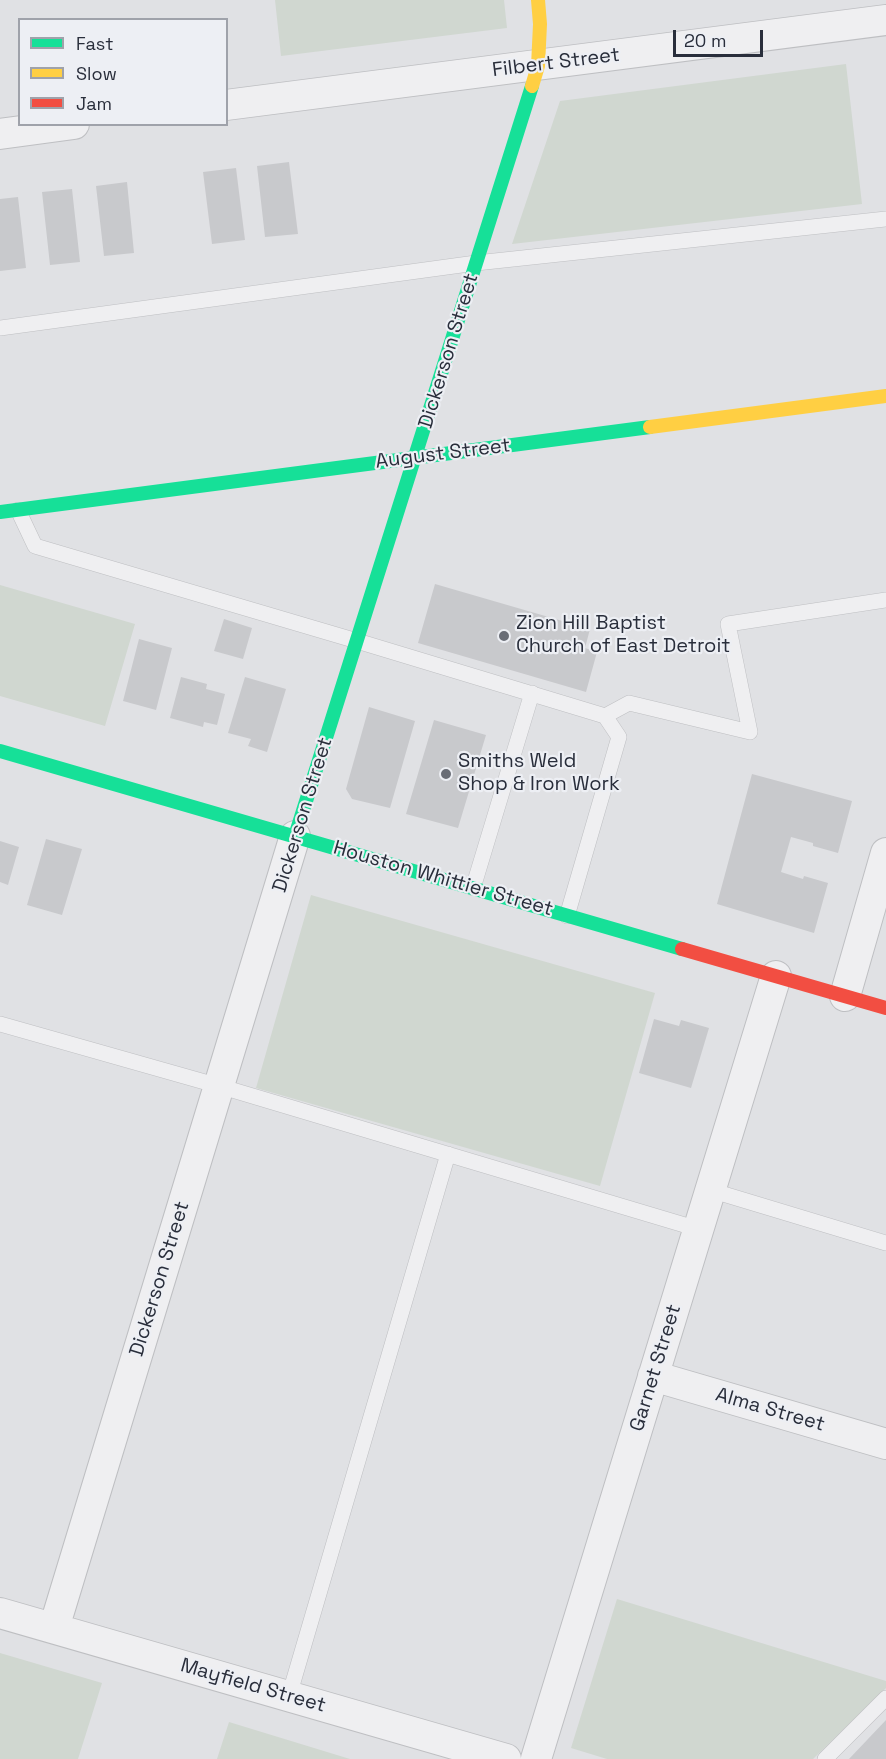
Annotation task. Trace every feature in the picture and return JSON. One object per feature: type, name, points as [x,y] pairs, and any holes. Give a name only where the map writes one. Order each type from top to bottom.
[{"type":"street","name":"Dickerson Street","points":[[54,1628],[295,836],[538,66],[540,24],[538,0]]},
{"type":"street","name":"Filbert Street","points":[[228,105],[886,20]]},
{"type":"street","points":[[0,134],[59,126]]},
{"type":"street","name":"August Street","points":[[0,512],[886,396]]},
{"type":"street","name":"Houston Whittier Street","points":[[0,751],[886,1008]]},
{"type":"street","points":[[845,996],[886,853]]},
{"type":"street","name":"Garnet Street","points":[[536,1759],[776,976]]},
{"type":"street","name":"Alma Street","points":[[653,1376],[886,1444]]},
{"type":"street","name":"Mayfield Street","points":[[0,1613],[506,1759]]},
{"type":"lane","points":[[0,328],[476,263],[886,219]]},
{"type":"lane","points":[[18,510],[35,546],[605,716],[619,737],[567,916]]},
{"type":"lane","points":[[605,716],[628,703],[750,732],[728,624],[886,600]]},
{"type":"lane","points":[[473,888],[532,693]]},
{"type":"lane","points":[[0,1024],[219,1086],[699,1229]]},
{"type":"lane","points":[[289,1696],[448,1154]]},
{"type":"lane","points":[[710,1191],[886,1244]]},
{"type":"lane","points":[[825,1759],[886,1698]]},
{"type":"shaded area","points":[[275,0],[504,0],[507,28],[281,56]]},
{"type":"shaded area","points":[[846,64],[862,204],[512,244],[560,101]]},
{"type":"shaded area","points":[[0,585],[135,624],[105,726],[0,696]]},
{"type":"shaded area","points":[[311,895],[655,993],[600,1186],[256,1088]]},
{"type":"shaded area","points":[[617,1599],[886,1681],[886,1688],[813,1759],[607,1759],[571,1748]]},
{"type":"shaded area","points":[[0,1653],[102,1683],[78,1759],[0,1759]]},
{"type":"shaded area","points":[[229,1722],[350,1759],[217,1759]]},
{"type":"building","points":[[289,162],[298,234],[265,237],[257,166]]},
{"type":"building","points":[[236,168],[245,240],[212,244],[203,172]]},
{"type":"building","points":[[127,182],[134,253],[104,256],[96,186]]},
{"type":"building","points":[[72,189],[80,262],[50,265],[42,192]]},
{"type":"building","points":[[18,197],[26,268],[0,271],[0,199]]},
{"type":"building","name":"Zion Hill Baptist Church of East Detroit","points":[[435,584],[590,629],[585,648],[597,652],[586,692],[418,643]]},
{"type":"building","points":[[224,619],[252,628],[243,659],[214,651]]},
{"type":"building","points":[[139,639],[172,648],[156,710],[123,701]]},
{"type":"building","points":[[181,677],[207,684],[206,689],[225,694],[217,725],[204,722],[203,727],[170,718]]},
{"type":"building","points":[[245,677],[286,689],[267,752],[248,746],[251,739],[228,733]]},
{"type":"building","points":[[369,707],[415,721],[390,808],[352,799],[346,789]]},
{"type":"building","name":"Smiths Weld Shop & Iron Work","points":[[434,720],[486,735],[458,828],[406,814]]},
{"type":"building","points":[[752,774],[852,801],[838,853],[791,837],[781,872],[803,879],[804,876],[828,883],[814,933],[717,904]]},
{"type":"building","points":[[46,839],[82,849],[62,915],[27,905]]},
{"type":"building","points":[[0,841],[19,847],[8,885],[0,882]]},
{"type":"building","points":[[654,1019],[679,1026],[681,1020],[709,1028],[691,1088],[639,1073]]},
{"type":"building","points":[[886,1720],[886,1759],[849,1759]]},
{"type":"traffic: fast","points":[[295,836],[532,86]]},
{"type":"traffic: fast","points":[[0,512],[650,427]]},
{"type":"traffic: fast","points":[[0,751],[682,949]]},
{"type":"traffic: slow","points":[[532,86],[538,66],[540,24],[538,0]]},
{"type":"traffic: slow","points":[[650,427],[886,396]]},
{"type":"traffic: jam","points":[[682,949],[886,1008]]},
{"type":"place","name":"Zion Hill Baptist Church of East Detroit","points":[[504,636]]},
{"type":"place","name":"Smiths Weld Shop & Iron Work","points":[[446,774]]}]
